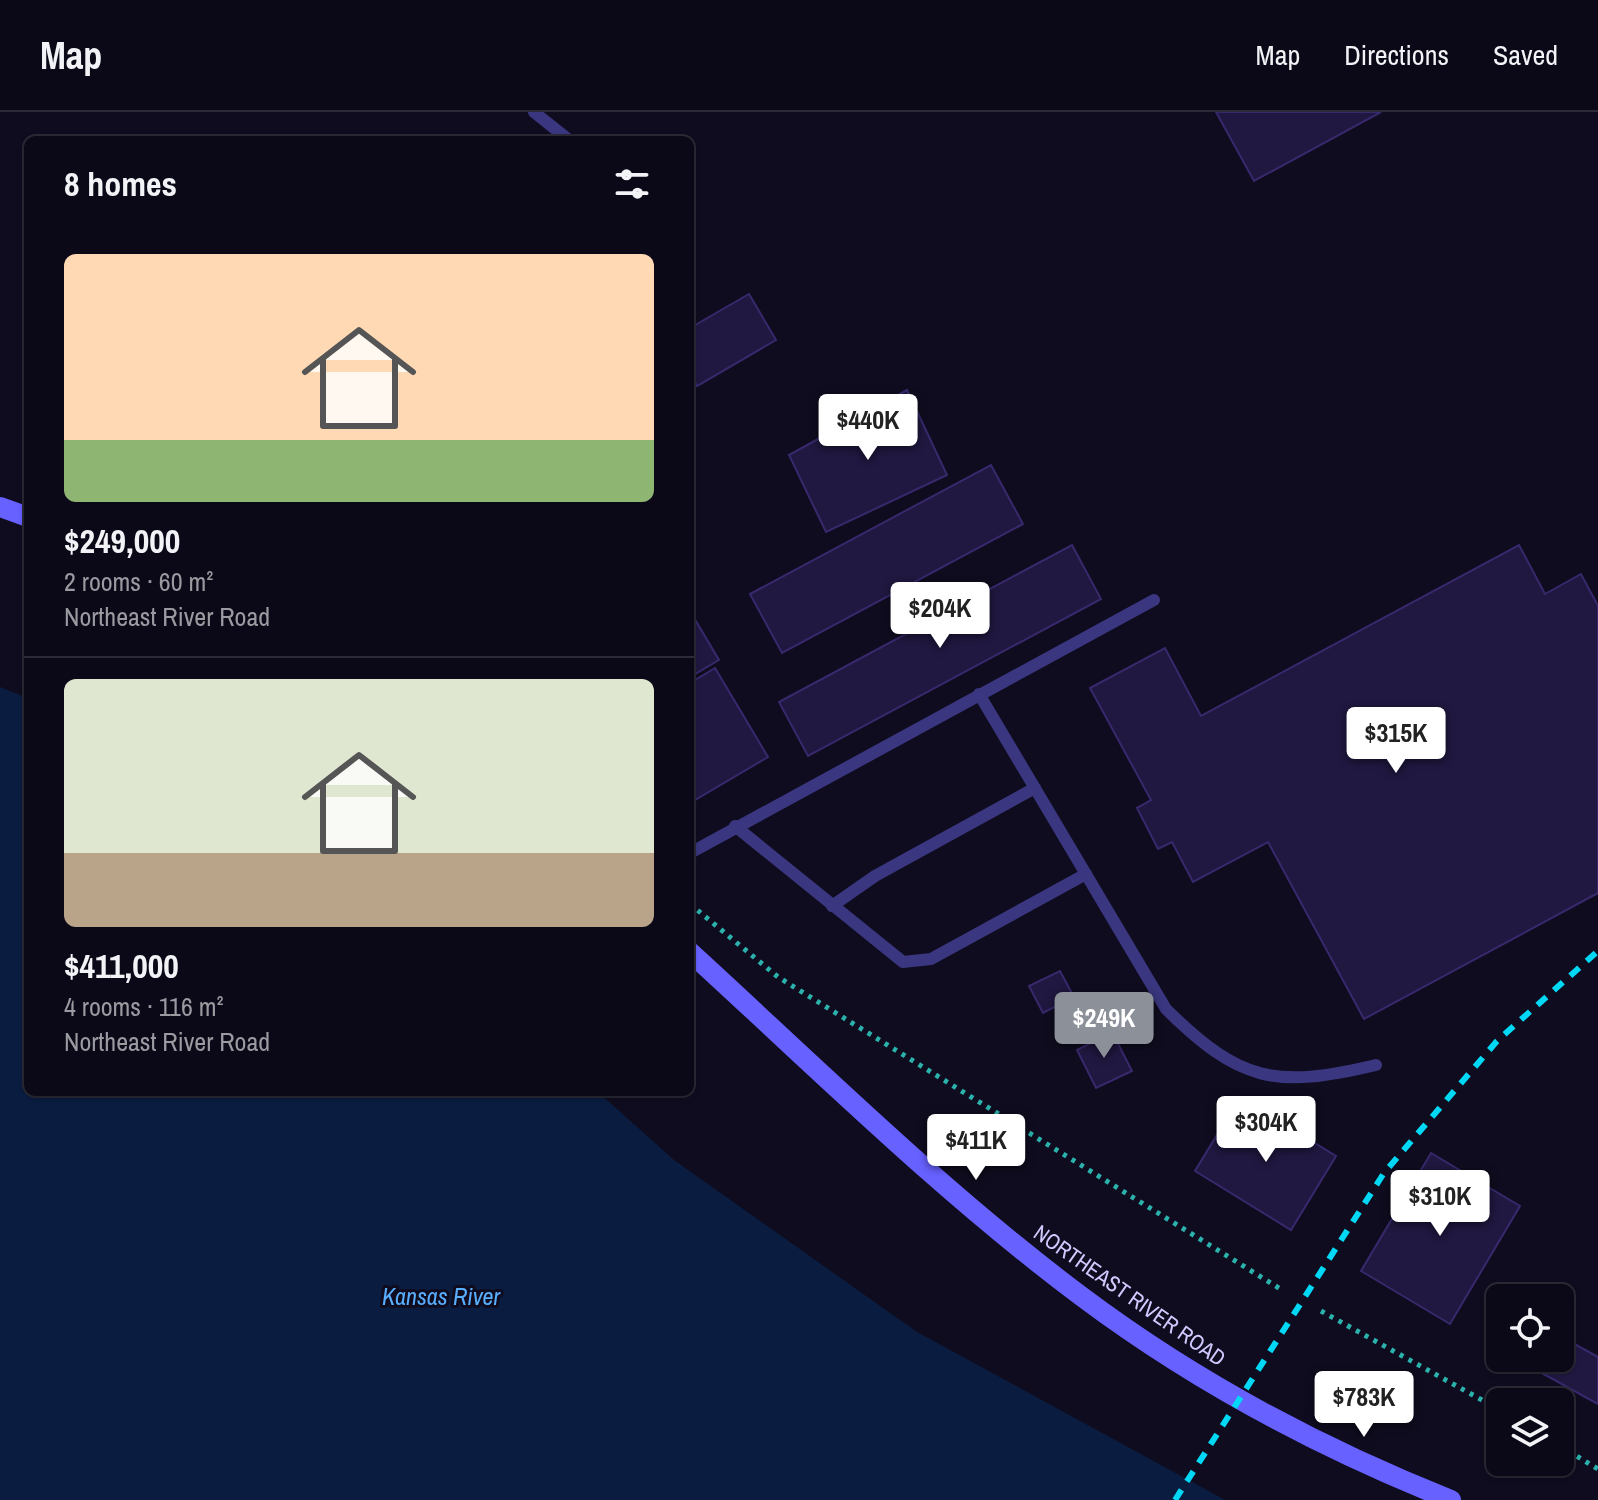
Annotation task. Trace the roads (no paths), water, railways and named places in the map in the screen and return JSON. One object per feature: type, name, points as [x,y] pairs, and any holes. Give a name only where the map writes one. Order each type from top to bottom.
[{"type":"street","points":[[0,507],[24,516]]},
{"type":"street","name":"NORTHEAST RIVER ROAD","points":[[694,956],[1005,1237],[1083,1298],[1263,1412],[1344,1454],[1451,1500]]},
{"type":"lane","points":[[534,112],[564,136]]},
{"type":"lane","points":[[694,851],[1154,600]]},
{"type":"lane","points":[[979,694],[1166,1009],[1203,1045],[1230,1064],[1302,1079],[1376,1065]]},
{"type":"lane","points":[[832,906],[868,880],[1035,788]]},
{"type":"lane","points":[[735,826],[903,962],[917,963],[1086,874]]},
{"type":"water","name":"Kansas River","points":[[0,687],[24,696],[24,1096],[602,1096],[674,1160],[917,1332],[1225,1500],[0,1500]]},
{"type":"railway","points":[[1175,1500],[1384,1173],[1497,1041],[1598,951]]}]
